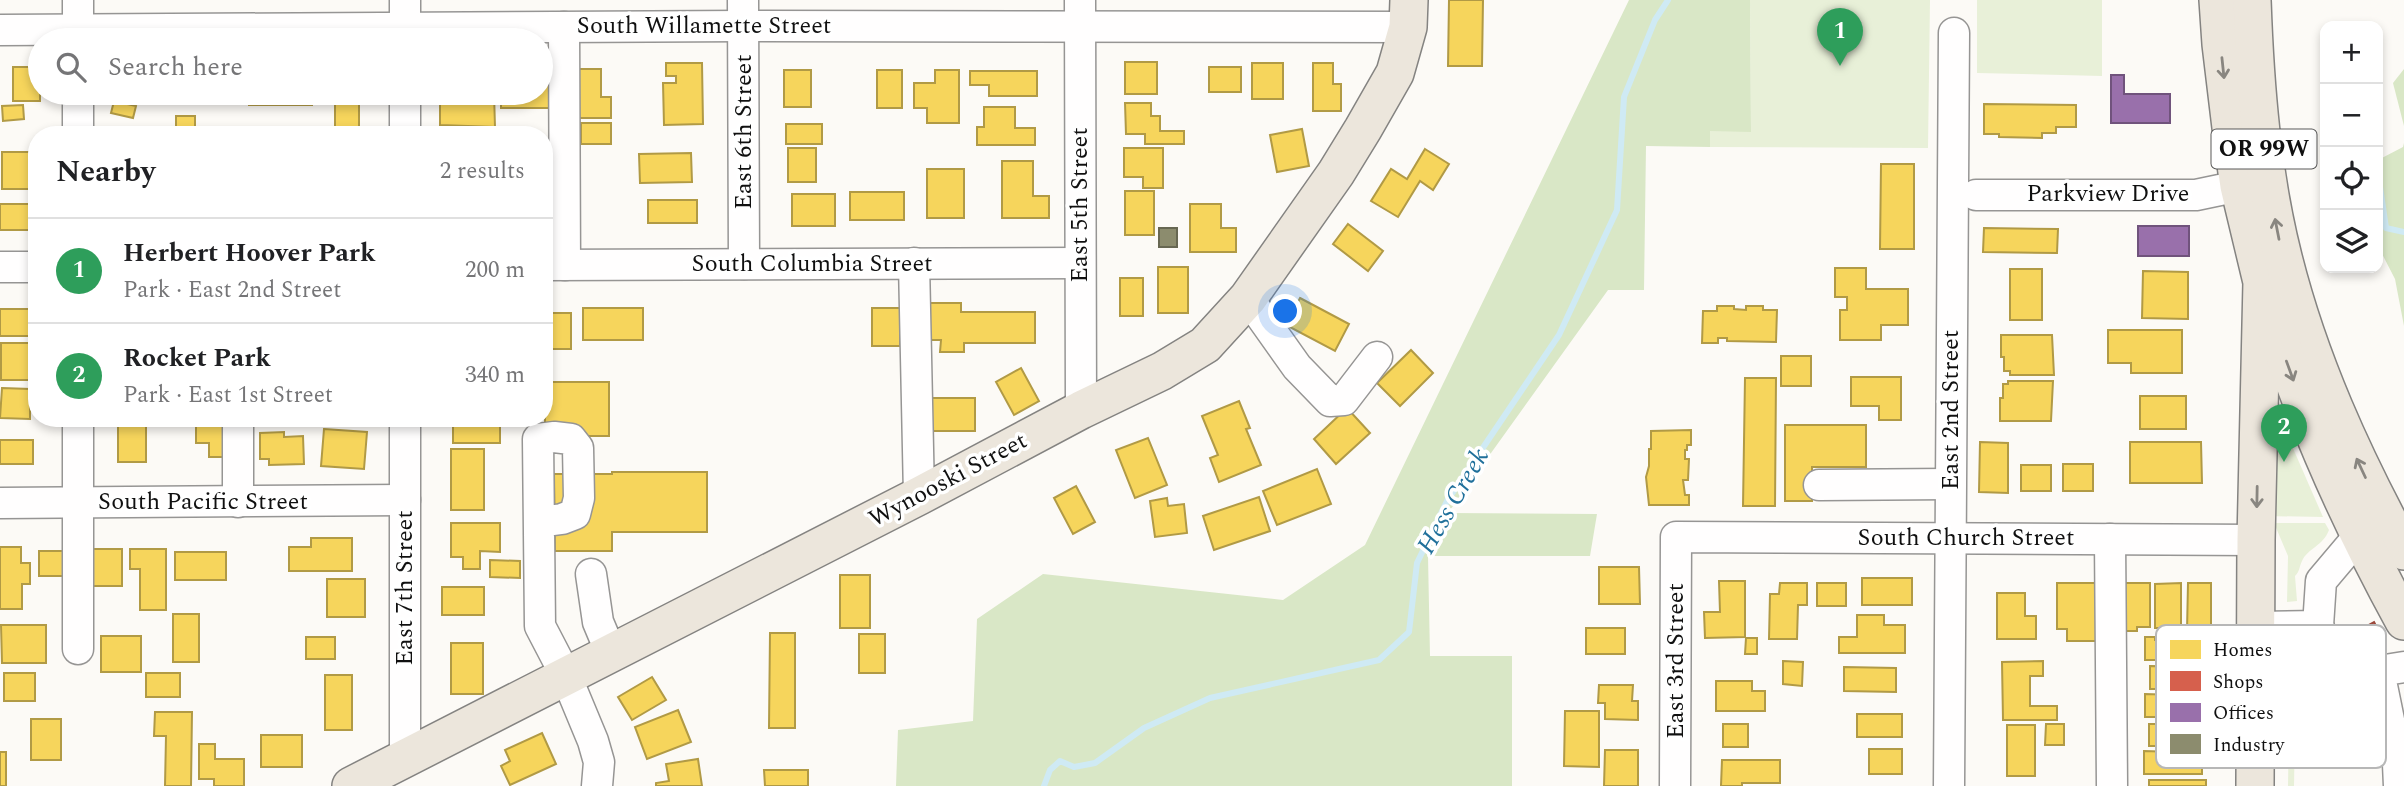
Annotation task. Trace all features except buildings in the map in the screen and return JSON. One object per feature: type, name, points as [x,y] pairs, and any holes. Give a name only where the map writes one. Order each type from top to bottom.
[{"type":"main road","name":"OR 99W","points":[[2218,0],[2239,186],[2278,288]]},
{"type":"main road","name":"OR 99W","points":[[2252,0],[2261,133],[2280,243],[2278,288],[2284,355],[2310,427],[2404,551]]},
{"type":"main road","name":"Wynooski Street","points":[[351,786],[919,496],[1081,410],[1162,371],[1205,345],[1248,298],[1336,173],[1363,129],[1395,73],[1408,14]]},
{"type":"main road","points":[[2256,625],[2256,540],[2278,288]]},
{"type":"main road","name":"OR 99W","points":[[2382,519],[2404,621]]},
{"type":"main road","points":[[2255,768],[2255,786]]},
{"type":"street","name":"South Willamette Street","points":[[0,30],[79,23],[405,23],[564,27],[744,13],[1408,14]]},
{"type":"street","name":"East 6th Street","points":[[744,13],[744,264]]},
{"type":"street","name":"East 5th Street","points":[[1080,13],[1081,410]]},
{"type":"street","points":[[555,265],[564,27]]},
{"type":"street","name":"East 2nd Street","points":[[1949,786],[1954,33]]},
{"type":"street","points":[[79,105],[79,126]]},
{"type":"street","points":[[405,105],[405,126]]},
{"type":"street","name":"Parkview Drive","points":[[1976,195],[2196,195],[2239,186]]},
{"type":"street","points":[[914,263],[919,496]]},
{"type":"street","name":"South Columbia Street","points":[[555,265],[1080,263]]},
{"type":"street","points":[[0,267],[28,267]]},
{"type":"street","points":[[1248,298],[1297,366],[1330,401],[1344,400],[1377,357]]},
{"type":"street","points":[[78,427],[78,649]]},
{"type":"street","points":[[238,502],[239,427]]},
{"type":"street","name":"East 7th Street","points":[[405,427],[405,758]]},
{"type":"street","points":[[1819,485],[1950,484]]},
{"type":"street","name":"South Pacific Street","points":[[0,503],[405,500]]},
{"type":"street","points":[[2318,625],[2321,581],[2382,519]]},
{"type":"street","points":[[539,522],[540,626],[566,676],[593,741],[599,762],[597,786]]},
{"type":"street","name":"South Church Street","points":[[1676,537],[2256,540]]},
{"type":"street","name":"East 3rd Street","points":[[1675,786],[1676,537]]},
{"type":"street","points":[[2110,539],[2112,786]]},
{"type":"street","points":[[591,574],[598,622],[611,653]]},
{"type":"street","points":[[2392,669],[2399,786]]},
{"type":"green space","points":[[1629,0],[1750,0],[1751,132],[1710,131],[1710,147],[1646,146],[1644,290],[1608,290],[1448,513],[1597,514],[1590,556],[1428,556],[1430,656],[1512,656],[1512,786],[896,786],[898,730],[973,721],[977,619],[1043,574],[1283,600],[1365,545]]},
{"type":"green space","points":[[1750,0],[1930,0],[1928,148],[1710,147],[1710,131],[1751,131]]},
{"type":"green space","points":[[1977,0],[2102,0],[2102,76],[1977,73]]},
{"type":"green space","points":[[2404,69],[2404,126],[2393,83]]},
{"type":"green space","points":[[2404,143],[2404,326],[2395,279],[2383,256],[2383,157],[2403,147]]},
{"type":"green space","points":[[2275,407],[2323,517],[2266,516]]},
{"type":"green space","points":[[2274,523],[2325,523],[2329,530],[2323,540],[2305,557],[2295,576],[2297,601],[2287,602],[2288,556]]},
{"type":"green space","points":[[2288,768],[2294,768],[2294,786],[2288,786]]},
{"type":"waterway","name":"Hess Creek","points":[[1044,786],[1050,770],[1060,761],[1074,767],[1095,763],[1144,728],[1210,698],[1379,660],[1409,632],[1417,563],[1447,501],[1559,335],[1617,210],[1624,97],[1655,20],[1668,0]]},
{"type":"waterway","name":"Hess Creek","points":[[2383,207],[2386,228],[2404,232]]},
{"type":"place","name":"Herbert Hoover Park","points":[[1840,66]]},
{"type":"place","name":"Rocket Park","points":[[2284,462]]}]
